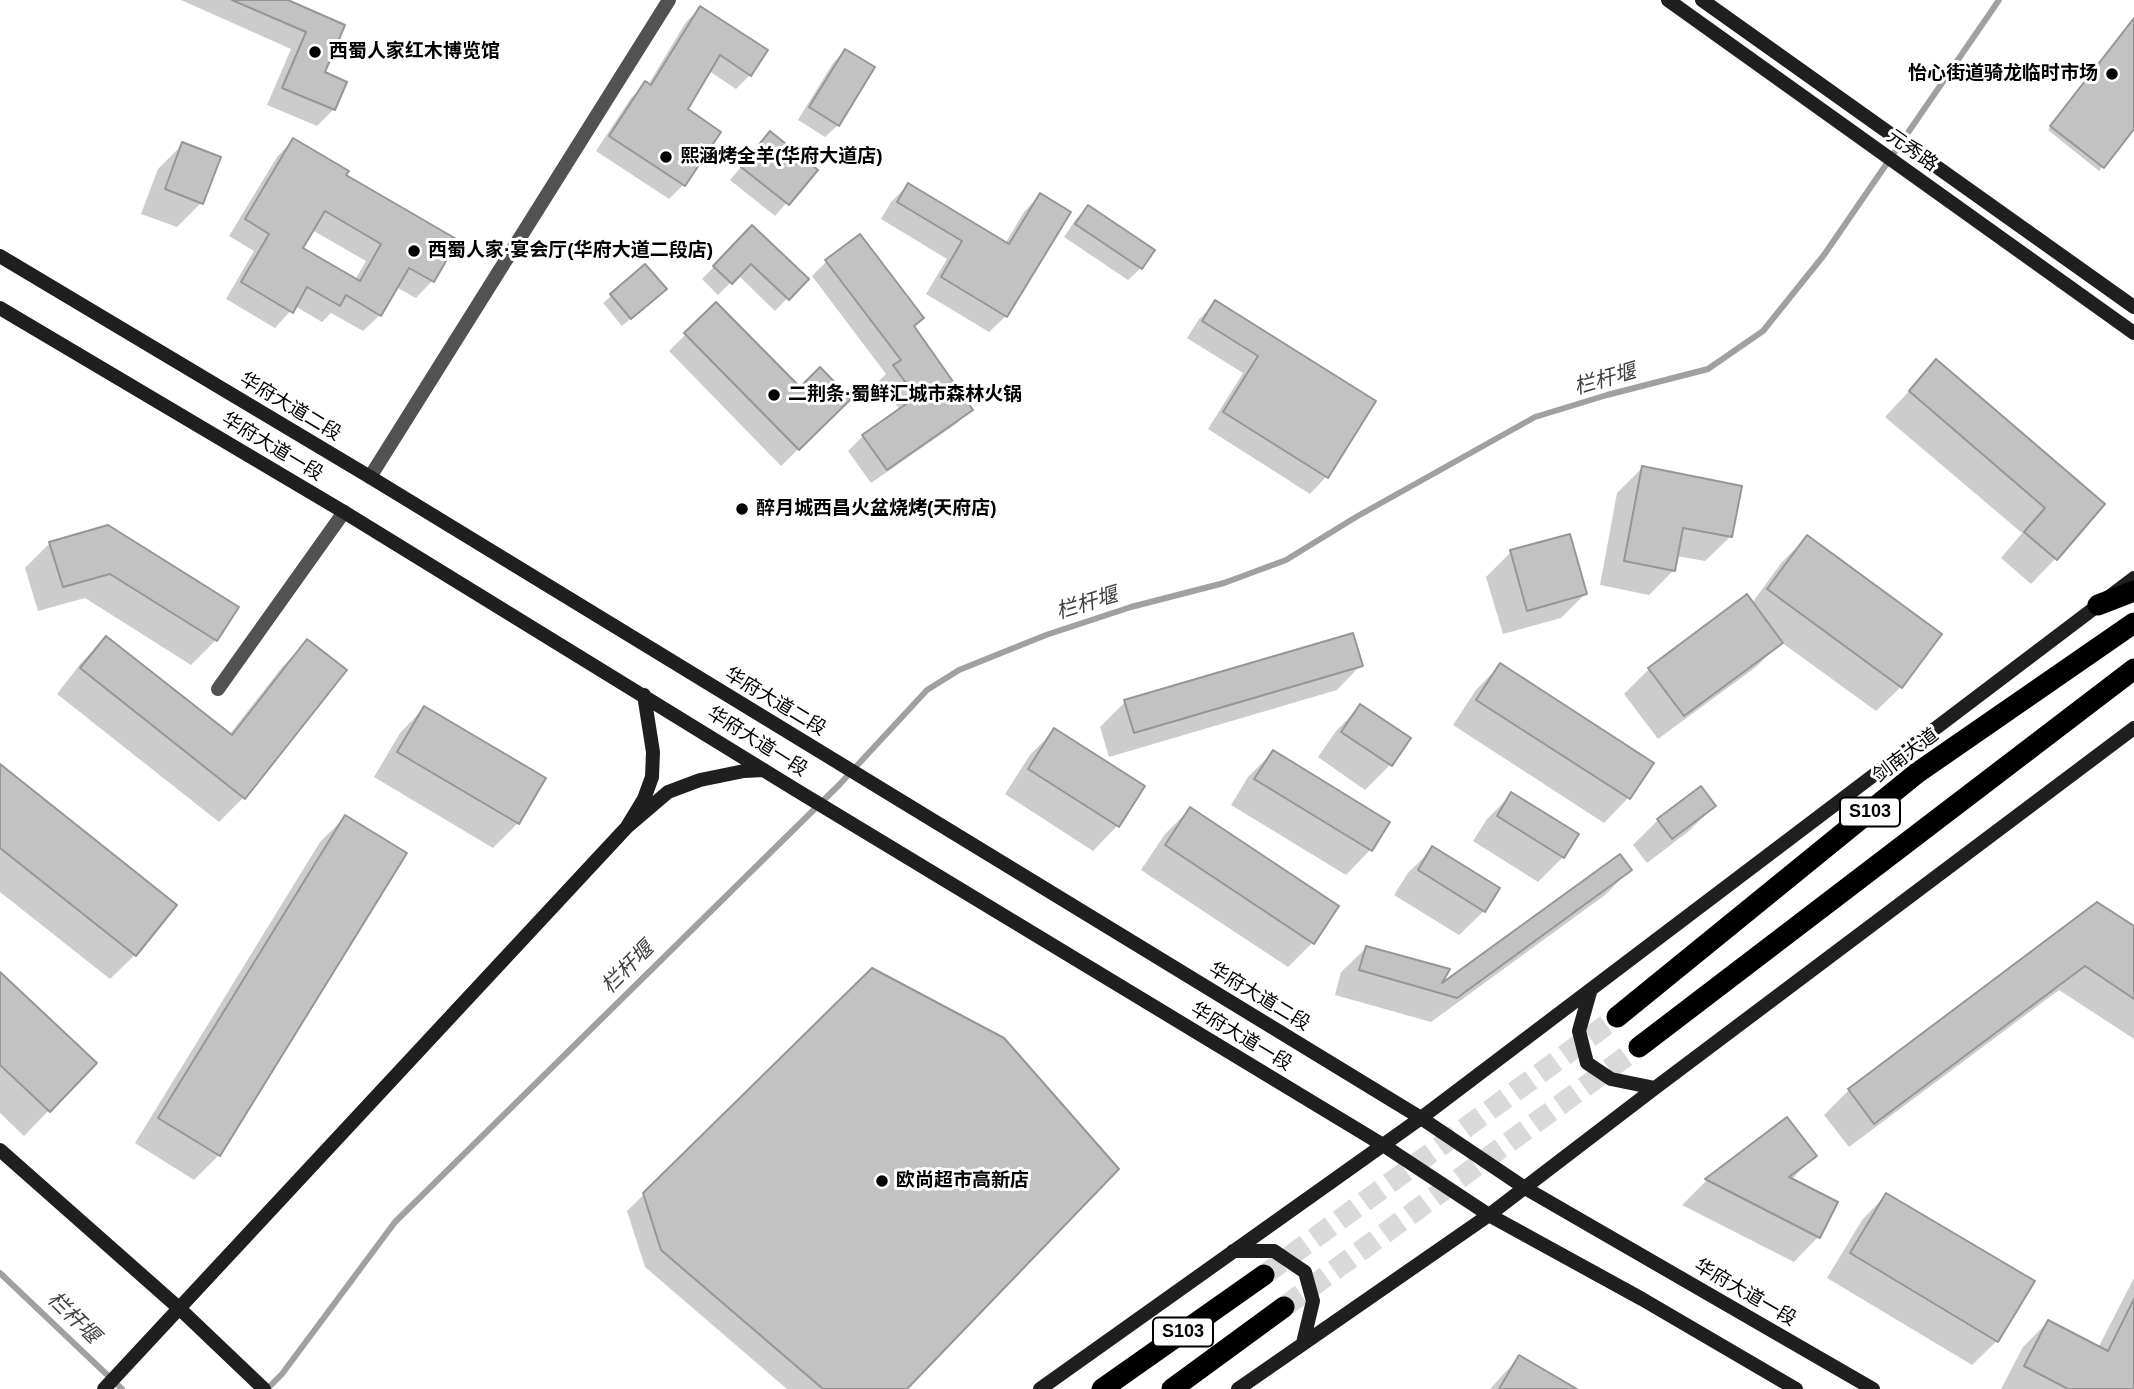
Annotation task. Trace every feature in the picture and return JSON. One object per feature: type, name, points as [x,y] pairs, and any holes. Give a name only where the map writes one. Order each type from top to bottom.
[{"type":"highway","points":[[2098,605],[2134,591]]},
{"type":"highway","name":"剑南大道","points":[[1617,1017],[1917,773],[2134,622]]},
{"type":"highway","name":"S103","points":[[1639,1047],[2134,668]]},
{"type":"highway","name":"S103","points":[[1102,1389],[1264,1275]]},
{"type":"highway","name":"S103","points":[[1172,1389],[1284,1307]]},
{"type":"main road","name":"元秀路","points":[[1668,0],[2134,333]]},
{"type":"main road","name":"元秀路","points":[[1702,0],[2134,307]]},
{"type":"main road","name":"华府大道二段","points":[[0,256],[370,477],[1421,1118],[1525,1188]]},
{"type":"main road","name":"华府大道一段","points":[[0,308],[344,512],[796,790],[1383,1145],[1489,1215],[1642,1299],[1796,1389]]},
{"type":"main road","points":[[1040,1389],[1421,1118],[2134,578]]},
{"type":"main road","points":[[627,827],[644,799],[652,777],[653,752],[644,695]]},
{"type":"main road","points":[[1238,1389],[1489,1215],[2134,728]]},
{"type":"main road","points":[[104,1389],[627,827],[668,792],[700,780],[744,771],[765,770]]},
{"type":"main road","points":[[1590,992],[1579,1031],[1587,1063],[1611,1079],[1655,1088]]},
{"type":"main road","points":[[0,1150],[180,1309],[264,1389]]},
{"type":"main road","name":"华府大道一段","points":[[1525,1188],[1872,1389]]},
{"type":"main road","points":[[1233,1251],[1274,1251],[1305,1272],[1312,1301],[1303,1343]]},
{"type":"street","points":[[370,477],[669,0]]},
{"type":"street","points":[[218,689],[344,512]]},
{"type":"building","name":"西蜀人家红木博览馆","points":[[232,0],[288,0],[345,25],[325,72],[347,82],[335,110],[282,88],[306,32]]},
{"type":"building","points":[[700,6],[768,50],[751,76],[720,55],[688,109],[721,132],[685,186],[609,136],[645,81],[651,85]]},
{"type":"building","name":"怡心街道骑龙临时市场","points":[[2134,18],[2134,129],[2104,168],[2050,126]]},
{"type":"building","points":[[845,49],[875,67],[839,126],[809,107]]},
{"type":"building","points":[[770,131],[818,170],[789,205],[741,167]]},
{"type":"building","points":[[293,138],[349,171],[346,175],[458,240],[434,282],[409,268],[381,316],[346,295],[340,306],[307,287],[293,313],[241,282],[269,234],[245,219]],"holes":[[[325,211],[381,244],[360,281],[303,248]]]},
{"type":"building","points":[[182,142],[221,157],[203,204],[165,189]]},
{"type":"building","points":[[908,183],[1009,244],[1040,193],[1071,212],[1007,317],[941,277],[962,241],[897,202]]},
{"type":"building","points":[[1088,205],[1155,250],[1142,269],[1075,224]]},
{"type":"building","points":[[752,225],[809,279],[789,300],[751,264],[732,284],[713,266]]},
{"type":"building","points":[[860,234],[924,318],[914,326],[973,410],[887,470],[862,435],[916,397],[893,365],[901,360],[825,260]]},
{"type":"building","points":[[645,264],[667,289],[631,319],[610,294]]},
{"type":"building","points":[[1215,300],[1376,401],[1328,478],[1223,412],[1258,356],[1202,321]]},
{"type":"building","points":[[716,302],[800,387],[820,367],[851,399],[799,450],[684,333]]},
{"type":"building","points":[[1936,359],[2105,504],[2057,560],[2024,532],[2045,508],[1909,391]]},
{"type":"building","points":[[1642,466],[1742,486],[1732,537],[1683,528],[1675,571],[1624,561]]},
{"type":"building","points":[[108,525],[239,607],[217,641],[110,574],[63,587],[49,542]]},
{"type":"building","points":[[1570,534],[1587,594],[1527,611],[1510,550]]},
{"type":"building","points":[[1807,535],[1942,634],[1902,688],[1767,589]]},
{"type":"building","points":[[1747,594],[1783,643],[1684,716],[1648,668]]},
{"type":"building","points":[[1353,633],[1363,666],[1134,733],[1124,700]]},
{"type":"building","points":[[106,636],[232,735],[307,639],[347,670],[245,799],[80,668]]},
{"type":"building","points":[[1500,663],[1654,763],[1630,799],[1476,700]]},
{"type":"building","points":[[1360,704],[1411,738],[1392,766],[1341,732]]},
{"type":"building","points":[[424,706],[546,778],[519,824],[397,752]]},
{"type":"building","points":[[1054,728],[1145,786],[1119,827],[1028,769]]},
{"type":"building","points":[[1273,750],[1390,822],[1372,851],[1254,779]]},
{"type":"building","points":[[0,764],[177,905],[136,956],[0,848]]},
{"type":"building","points":[[1701,786],[1716,806],[1672,839],[1657,819]]},
{"type":"building","points":[[1511,792],[1579,834],[1564,858],[1497,816]]},
{"type":"building","points":[[1190,807],[1339,906],[1314,944],[1165,845]]},
{"type":"building","points":[[345,815],[407,853],[220,1156],[158,1118]]},
{"type":"building","points":[[1432,846],[1500,888],[1485,912],[1418,870]]},
{"type":"building","points":[[1620,854],[1632,870],[1457,998],[1359,970],[1366,946],[1450,969],[1442,983]]},
{"type":"building","points":[[2097,902],[2134,926],[2134,999],[2085,966],[1874,1124],[1848,1089]]},
{"type":"building","name":"欧尚超市高新店","points":[[872,968],[1004,1038],[1119,1169],[907,1389],[823,1389],[661,1250],[643,1193]]},
{"type":"building","points":[[0,972],[97,1063],[50,1112],[0,1065]]},
{"type":"building","points":[[1787,1117],[1817,1156],[1789,1177],[1838,1202],[1820,1238],[1705,1179]]},
{"type":"building","points":[[1886,1193],[2035,1281],[1998,1342],[1850,1253]]},
{"type":"building","points":[[2134,1299],[2134,1389],[2068,1389],[2024,1366],[2048,1320],[2108,1351]]},
{"type":"building","points":[[1519,1355],[1577,1389],[1499,1389]]},
{"type":"waterway","name":"栏杆堰","points":[[267,1389],[282,1374],[395,1222],[839,785],[927,690],[959,670],[1046,635],[1131,607],[1224,583],[1286,560],[1356,517],[1535,417],[1708,369],[1763,331],[1824,255],[1999,0]]},
{"type":"waterway","name":"栏杆堰","points":[[0,1273],[122,1389]]},
{"type":"tunnel","points":[[1264,1275],[1617,1017]]},
{"type":"tunnel","points":[[1284,1307],[1639,1047]]},
{"type":"place","name":"西蜀人家红木博览馆","points":[[315,52]]},
{"type":"place","name":"怡心街道骑龙临时市场","points":[[2112,74]]},
{"type":"place","name":"熙涵烤全羊(华府大道店)","points":[[666,157]]},
{"type":"place","name":"西蜀人家·宴会厅(华府大道二段店)","points":[[414,251]]},
{"type":"place","name":"二荆条·蜀鲜汇城市森林火锅","points":[[774,395]]},
{"type":"place","name":"醉月城西昌火盆烧烤(天府店)","points":[[742,509]]},
{"type":"place","name":"欧尚超市高新店","points":[[882,1181]]}]
